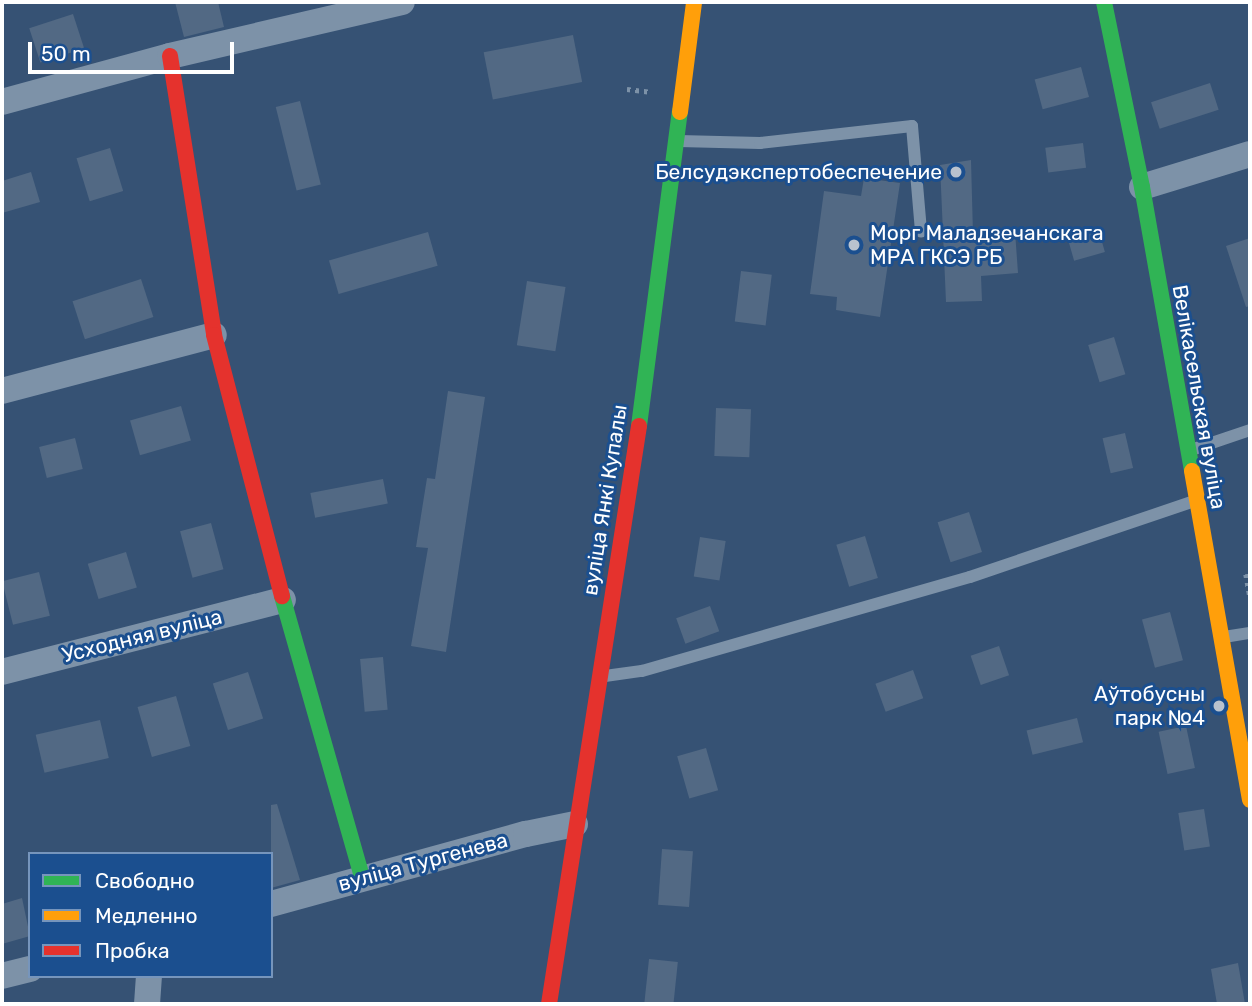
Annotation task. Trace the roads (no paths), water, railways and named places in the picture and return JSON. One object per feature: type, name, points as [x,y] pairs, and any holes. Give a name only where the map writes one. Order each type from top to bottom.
[{"type":"street","points":[[2,102],[170,57],[401,2]]},
{"type":"street","name":"вуліца Янкі Купалы","points":[[548,1004],[642,404],[694,2]]},
{"type":"street","name":"Велікасельская вуліца","points":[[1104,2],[1142,187],[1195,501],[1250,800]]},
{"type":"street","points":[[170,57],[214,335],[283,600],[362,877]]},
{"type":"street","points":[[1142,187],[1250,154]]},
{"type":"street","points":[[2,391],[214,335]]},
{"type":"street","name":"Усходняя вуліца","points":[[2,672],[283,600]]},
{"type":"street","name":"вуліца Тургенева","points":[[273,903],[362,877],[526,834],[575,824]]},
{"type":"street","points":[[2,976],[28,970]]},
{"type":"street","points":[[147,1004],[149,978]]},
{"type":"lane","points":[[676,141],[760,143],[912,126],[921,232]]},
{"type":"lane","points":[[1187,451],[1250,430]]},
{"type":"lane","points":[[598,677],[642,671],[970,577],[1195,501]]},
{"type":"lane","points":[[1220,637],[1250,633]]},
{"type":"place","name":"Белсудэкспертобеспечение","points":[[956,172]]},
{"type":"place","name":"Морг Маладзечанскага МРА ГКСЭ РБ","points":[[854,245]]},
{"type":"place","name":"Аўтобусны парк №4","points":[[1219,706]]}]
